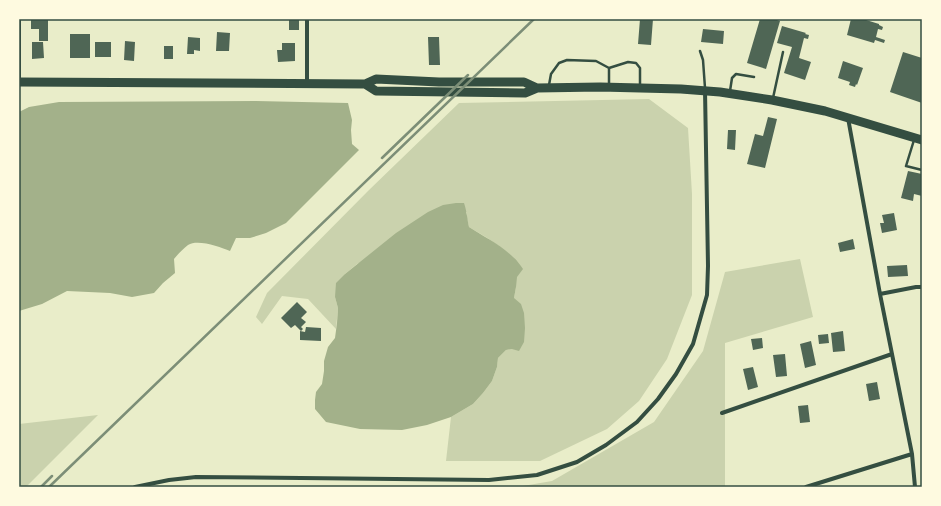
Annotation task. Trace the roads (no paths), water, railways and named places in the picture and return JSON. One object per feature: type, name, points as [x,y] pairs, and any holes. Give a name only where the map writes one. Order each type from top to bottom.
[{"type":"main road","points":[[19,82],[365,84],[376,79],[439,82],[524,82],[537,88],[609,87],[705,90],[772,100],[819,110],[918,139]]},
{"type":"street","points":[[19,19],[19,82]]},
{"type":"street","points":[[307,19],[307,84]]},
{"type":"street","points":[[135,487],[169,480],[196,477],[489,480],[537,475],[577,462],[606,445],[637,422],[658,399],[676,374],[692,344],[707,295],[708,266],[705,90]]},
{"type":"street","points":[[848,118],[880,294],[912,454],[916,487]]},
{"type":"street","points":[[880,294],[922,287]]},
{"type":"street","points":[[722,413],[892,354]]},
{"type":"street","points":[[806,487],[912,454]]},
{"type":"lane","points":[[700,51],[703,60],[705,90]]},
{"type":"lane","points":[[772,100],[783,52]]},
{"type":"lane","points":[[549,88],[551,74],[559,63],[567,60],[596,61],[609,68],[628,62],[636,63],[640,68],[640,88]]},
{"type":"lane","points":[[609,68],[609,87]]},
{"type":"lane","points":[[729,94],[732,78],[736,74],[754,77]]},
{"type":"lane","points":[[918,139],[906,166],[922,170]]},
{"type":"railway","points":[[49,487],[534,19]]},
{"type":"railway","points":[[382,158],[468,75]]},
{"type":"railway","points":[[41,487],[52,476]]}]
